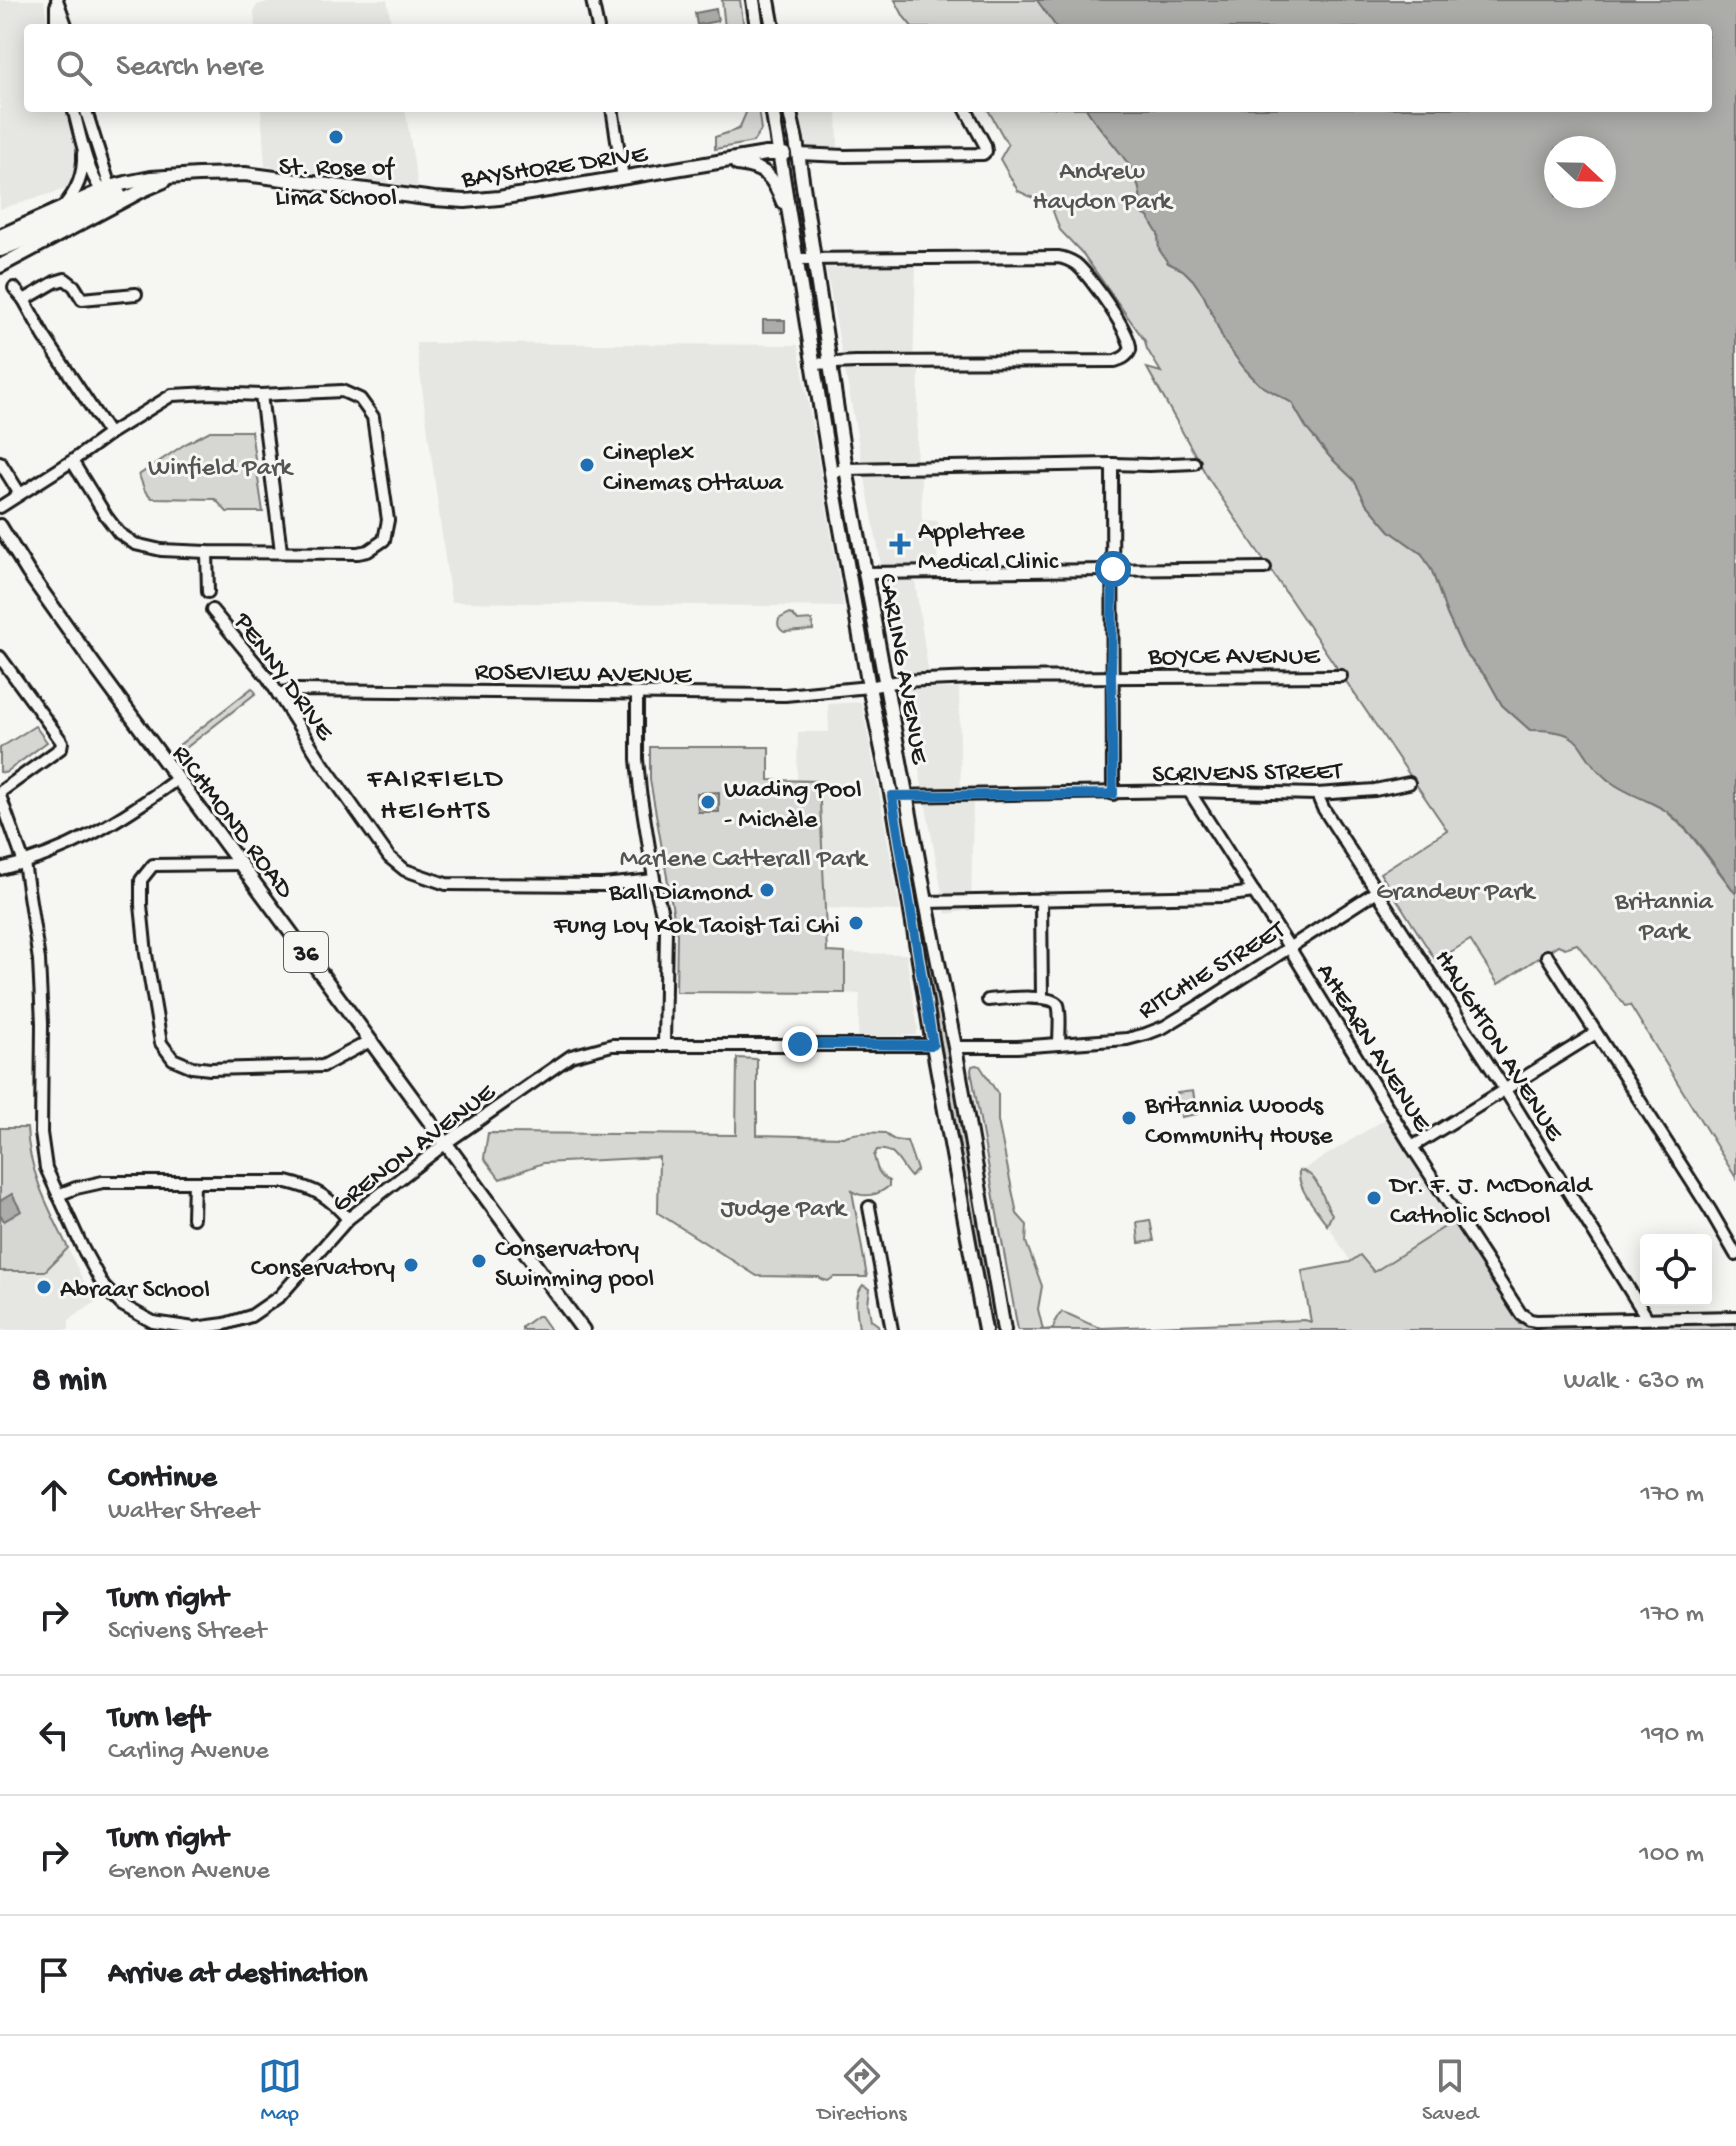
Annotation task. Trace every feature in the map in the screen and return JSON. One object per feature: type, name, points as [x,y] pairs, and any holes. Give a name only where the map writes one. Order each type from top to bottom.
[{"type":"highway","points":[[0,248],[93,206],[109,192]]},
{"type":"main road","points":[[756,24],[753,1],[768,0],[772,24]]},
{"type":"main road","name":"CARLING AVENUE","points":[[773,112],[831,473],[892,796],[985,1330]]},
{"type":"main road","name":"CARLING AVENUE","points":[[790,112],[846,469],[955,1047],[1004,1330]]},
{"type":"main road","name":"BAYSHORE DRIVE","points":[[0,236],[62,208],[142,179],[245,174],[465,201],[779,153],[798,154]]},
{"type":"main road","points":[[706,164],[739,164],[759,168],[774,181],[792,225]]},
{"type":"main road","name":"BAYSHORE DRIVE","points":[[0,266],[173,177]]},
{"type":"main road","points":[[109,192],[143,190]]},
{"type":"main road","name":"RICHMOND ROAD","points":[[0,526],[47,599],[177,779],[583,1330]]},
{"type":"street","points":[[56,24],[57,0]]},
{"type":"street","points":[[57,0],[66,24]]},
{"type":"street","points":[[592,0],[597,24]]},
{"type":"street","points":[[74,112],[95,181],[109,192]]},
{"type":"street","points":[[86,112],[109,192]]},
{"type":"street","points":[[613,112],[623,178]]},
{"type":"street","points":[[798,154],[983,154],[985,145],[967,112]]},
{"type":"street","points":[[62,208],[82,176],[82,143]]},
{"type":"street","points":[[797,259],[1067,258],[1084,272],[1124,329],[1130,348],[1121,359],[812,364]]},
{"type":"street","points":[[24,300],[65,279],[82,299],[136,294]]},
{"type":"street","points":[[14,288],[109,434]]},
{"type":"street","points":[[0,507],[172,395],[342,391],[360,399],[373,417],[388,520],[384,540],[368,551],[358,553],[207,552],[161,550],[135,544],[119,533],[106,516],[72,461]]},
{"type":"street","points":[[261,395],[281,551]]},
{"type":"street","points":[[0,462],[20,494]]},
{"type":"street","points":[[831,473],[846,469],[1194,463]]},
{"type":"street","points":[[1112,464],[1113,794]]},
{"type":"street","points":[[207,552],[208,592]]},
{"type":"street","points":[[867,573],[1265,568]]},
{"type":"street","name":"PENNY DRIVE","points":[[212,610],[268,678],[321,761],[389,857],[405,870],[446,884],[603,885],[654,880]]},
{"type":"street","points":[[0,657],[62,742],[61,748],[0,794]]},
{"type":"street","name":"BOYCE AVENUE","points":[[887,684],[976,678],[1341,676]]},
{"type":"street","name":"ROSEVIEW AVENUE","points":[[278,694],[295,690],[785,695],[887,684]]},
{"type":"street","points":[[637,694],[637,759],[654,880],[666,930],[664,1044]]},
{"type":"street","points":[[0,869],[64,849],[141,806],[177,779]]},
{"type":"street","name":"SCRIVENS STREET","points":[[892,796],[1189,791],[1317,794],[1375,790],[1409,783]]},
{"type":"street","name":"AHEARN AVENUE","points":[[1189,791],[1412,1147],[1521,1314],[1530,1320],[1647,1318]]},
{"type":"street","name":"GRENON AVENUE","points":[[0,794],[24,863],[39,960],[41,1133],[46,1168],[104,1287],[122,1305],[153,1322],[194,1328],[225,1324],[251,1316],[280,1296],[348,1219],[446,1143],[571,1056],[608,1045],[933,1045]]},
{"type":"street","name":"HAUGHTON AVENUE","points":[[1317,794],[1647,1318]]},
{"type":"street","points":[[241,864],[153,865],[141,880],[146,954],[161,1043],[173,1059],[192,1067],[210,1069],[323,1066],[370,1041]]},
{"type":"street","name":"RITCHIE STREET","points":[[955,1047],[1017,1047],[1127,1039],[1164,1027],[1377,891]]},
{"type":"street","points":[[926,902],[1223,896],[1254,892]]},
{"type":"street","points":[[1041,899],[1042,998]]},
{"type":"street","points":[[1547,956],[1736,1255]]},
{"type":"street","points":[[988,1000],[1053,1000],[1058,1005],[1059,1044]]},
{"type":"street","points":[[1412,1147],[1596,1033]]},
{"type":"street","points":[[58,1195],[103,1182],[287,1182],[326,1196],[348,1219]]},
{"type":"street","points":[[193,1218],[194,1182]]},
{"type":"street","points":[[869,1207],[892,1330]]},
{"type":"street","points":[[1647,1318],[1736,1317]]},
{"type":"shaded area","points":[[0,0],[44,0],[47,24],[24,24],[24,112],[68,112],[86,183],[0,209]]},
{"type":"shaded area","points":[[274,0],[387,0],[391,24],[255,24],[257,5]]},
{"type":"shaded area","points":[[1037,0],[1736,0],[1736,894],[1702,848],[1673,816],[1608,780],[1572,738],[1563,733],[1530,730],[1502,705],[1487,678],[1465,653],[1422,554],[1390,531],[1366,503],[1354,480],[1307,429],[1292,403],[1259,384],[1245,369],[1225,343],[1204,296],[1193,280],[1183,270],[1168,263],[1159,249],[1158,234],[1148,217],[1139,212],[1137,181],[1089,112],[1712,112],[1712,24],[1054,24]]},
{"type":"shaded area","points":[[716,9],[718,21],[697,24],[695,13]]},
{"type":"shaded area","name":"St. Rose of Lima School","points":[[261,112],[406,112],[418,187],[265,166]]},
{"type":"shaded area","points":[[800,112],[837,112],[838,147],[833,150],[807,147]]},
{"type":"shaded area","points":[[916,265],[913,367],[919,367],[916,474],[921,476],[922,520],[938,521],[937,580],[915,581],[931,689],[959,688],[961,799],[973,799],[971,910],[946,914],[826,268]]},
{"type":"shaded area","points":[[763,320],[785,320],[785,332],[763,332]]},
{"type":"shaded area","points":[[416,343],[798,345],[844,607],[451,602]]},
{"type":"shaded area","points":[[861,702],[900,911],[824,908],[819,781],[797,780],[798,732],[829,732],[828,704]]},
{"type":"shaded area","name":"Wading Pool - Michèle","points":[[719,792],[719,812],[698,812],[697,793]]},
{"type":"shaded area","points":[[845,953],[906,954],[918,1029],[916,1035],[858,1037],[860,994],[845,993]]},
{"type":"shaded area","name":"Dr. F. J. McDonald Catholic School","points":[[1387,1118],[1454,1221],[1373,1272],[1351,1262],[1296,1174]]},
{"type":"shaded area","points":[[12,1194],[21,1211],[4,1221],[0,1214],[0,1201]]},
{"type":"shaded area","name":"Abraar School","points":[[68,1248],[97,1301],[69,1320],[69,1330],[0,1330],[0,1271],[45,1271]]},
{"type":"green space","points":[[722,0],[740,0],[743,24],[725,24]]},
{"type":"green space","points":[[895,0],[1037,0],[1054,24],[910,24]]},
{"type":"green space","points":[[759,112],[761,130],[753,142],[715,149],[715,137],[739,129],[746,113]]},
{"type":"green space","points":[[989,112],[1089,112],[1131,169],[1140,193],[1139,211],[1148,217],[1158,234],[1159,249],[1168,263],[1183,270],[1193,280],[1204,296],[1225,343],[1245,369],[1259,384],[1292,403],[1307,429],[1354,480],[1366,503],[1390,531],[1422,554],[1465,653],[1487,678],[1502,705],[1530,730],[1569,734],[1579,742],[1609,781],[1665,810],[1689,833],[1736,894],[1736,1178],[1630,1005],[1625,1006],[1577,944],[1565,948],[1558,945],[1498,984],[1470,940],[1436,961],[1380,873],[1447,830],[1208,478],[1147,368],[1161,372],[1145,341],[1083,254],[1060,230],[1051,206],[1018,191],[1000,159],[1008,145]]},
{"type":"green space","name":"Winfield Park","points":[[210,431],[251,431],[263,512],[227,512],[215,499],[152,498],[145,491],[139,475]]},
{"type":"green space","points":[[788,614],[798,621],[812,620],[813,630],[784,632],[778,621]]},
{"type":"green space","points":[[252,688],[256,693],[182,751],[178,746]]},
{"type":"green space","points":[[35,726],[47,742],[5,773],[0,772],[0,748]]},
{"type":"green space","name":"Marlene Catterall Park","points":[[650,747],[769,747],[769,780],[819,781],[827,952],[845,953],[845,993],[676,992],[677,934],[650,780]]},
{"type":"green space","points":[[915,884],[999,1330],[993,1330],[912,885]]},
{"type":"green space","name":"Judge Park","points":[[737,1058],[757,1059],[757,1135],[843,1137],[858,1133],[885,1133],[894,1140],[907,1141],[917,1170],[911,1177],[893,1154],[877,1150],[874,1156],[877,1168],[889,1181],[889,1186],[871,1195],[852,1191],[867,1277],[834,1277],[828,1281],[819,1277],[757,1276],[658,1213],[659,1157],[543,1163],[500,1179],[484,1158],[488,1133],[736,1135]]},
{"type":"green space","points":[[976,1065],[980,1066],[998,1094],[998,1121],[1017,1214],[1027,1225],[1026,1242],[1042,1286],[1038,1309],[1043,1330],[1018,1330],[971,1070]]},
{"type":"green space","points":[[1193,1091],[1197,1114],[1181,1117],[1177,1093]]},
{"type":"green space","points":[[0,1128],[27,1128],[36,1175],[68,1248],[45,1271],[0,1271]]},
{"type":"green space","points":[[1299,1170],[1316,1181],[1332,1214],[1327,1225],[1304,1192]]},
{"type":"green space","points":[[1150,1220],[1154,1241],[1139,1243],[1137,1222]]},
{"type":"green space","points":[[1454,1221],[1519,1323],[1736,1318],[1736,1330],[1043,1330],[1053,1329],[1062,1312],[1102,1328],[1311,1322],[1302,1271],[1350,1262],[1360,1255],[1374,1272]]},
{"type":"green space","points":[[863,1285],[870,1289],[868,1303],[871,1320],[879,1330],[859,1330],[857,1301]]},
{"type":"green space","points":[[537,1316],[550,1330],[522,1330],[522,1327]]},
{"type":"place","name":"St. Rose of Lima School","points":[[336,137]]},
{"type":"place","name":"Cineplex Cinemas Ottawa","points":[[587,465]]},
{"type":"place","name":"Appletree Medical Clinic","points":[[900,544]]},
{"type":"place","name":"Wading Pool - Michèle","points":[[708,802]]},
{"type":"place","name":"Ball Diamond","points":[[767,890]]},
{"type":"place","name":"Fung Loy Kok Taoist Tai Chi","points":[[856,923]]},
{"type":"place","name":"Britannia Woods Community House","points":[[1129,1118]]},
{"type":"place","name":"Dr. F. J. McDonald Catholic School","points":[[1374,1198]]},
{"type":"place","name":"Conservatory Swimming pool","points":[[479,1261]]},
{"type":"place","name":"Conservatory","points":[[411,1265]]},
{"type":"place","name":"Abraar School","points":[[44,1287]]},
{"type":"district","name":"FAIRFIELD HEIGHTS","points":[[436,792]]},
{"type":"route","points":[[800,1044],[933,1045],[892,796],[1113,794],[1113,569]]},
{"type":"park label","name":"Andrew Haydon Park","points":[[1102,184]]},
{"type":"park label","name":"Grandeur Park","points":[[1455,889]]},
{"type":"park label","name":"Britannia Park","points":[[1664,914]]}]
